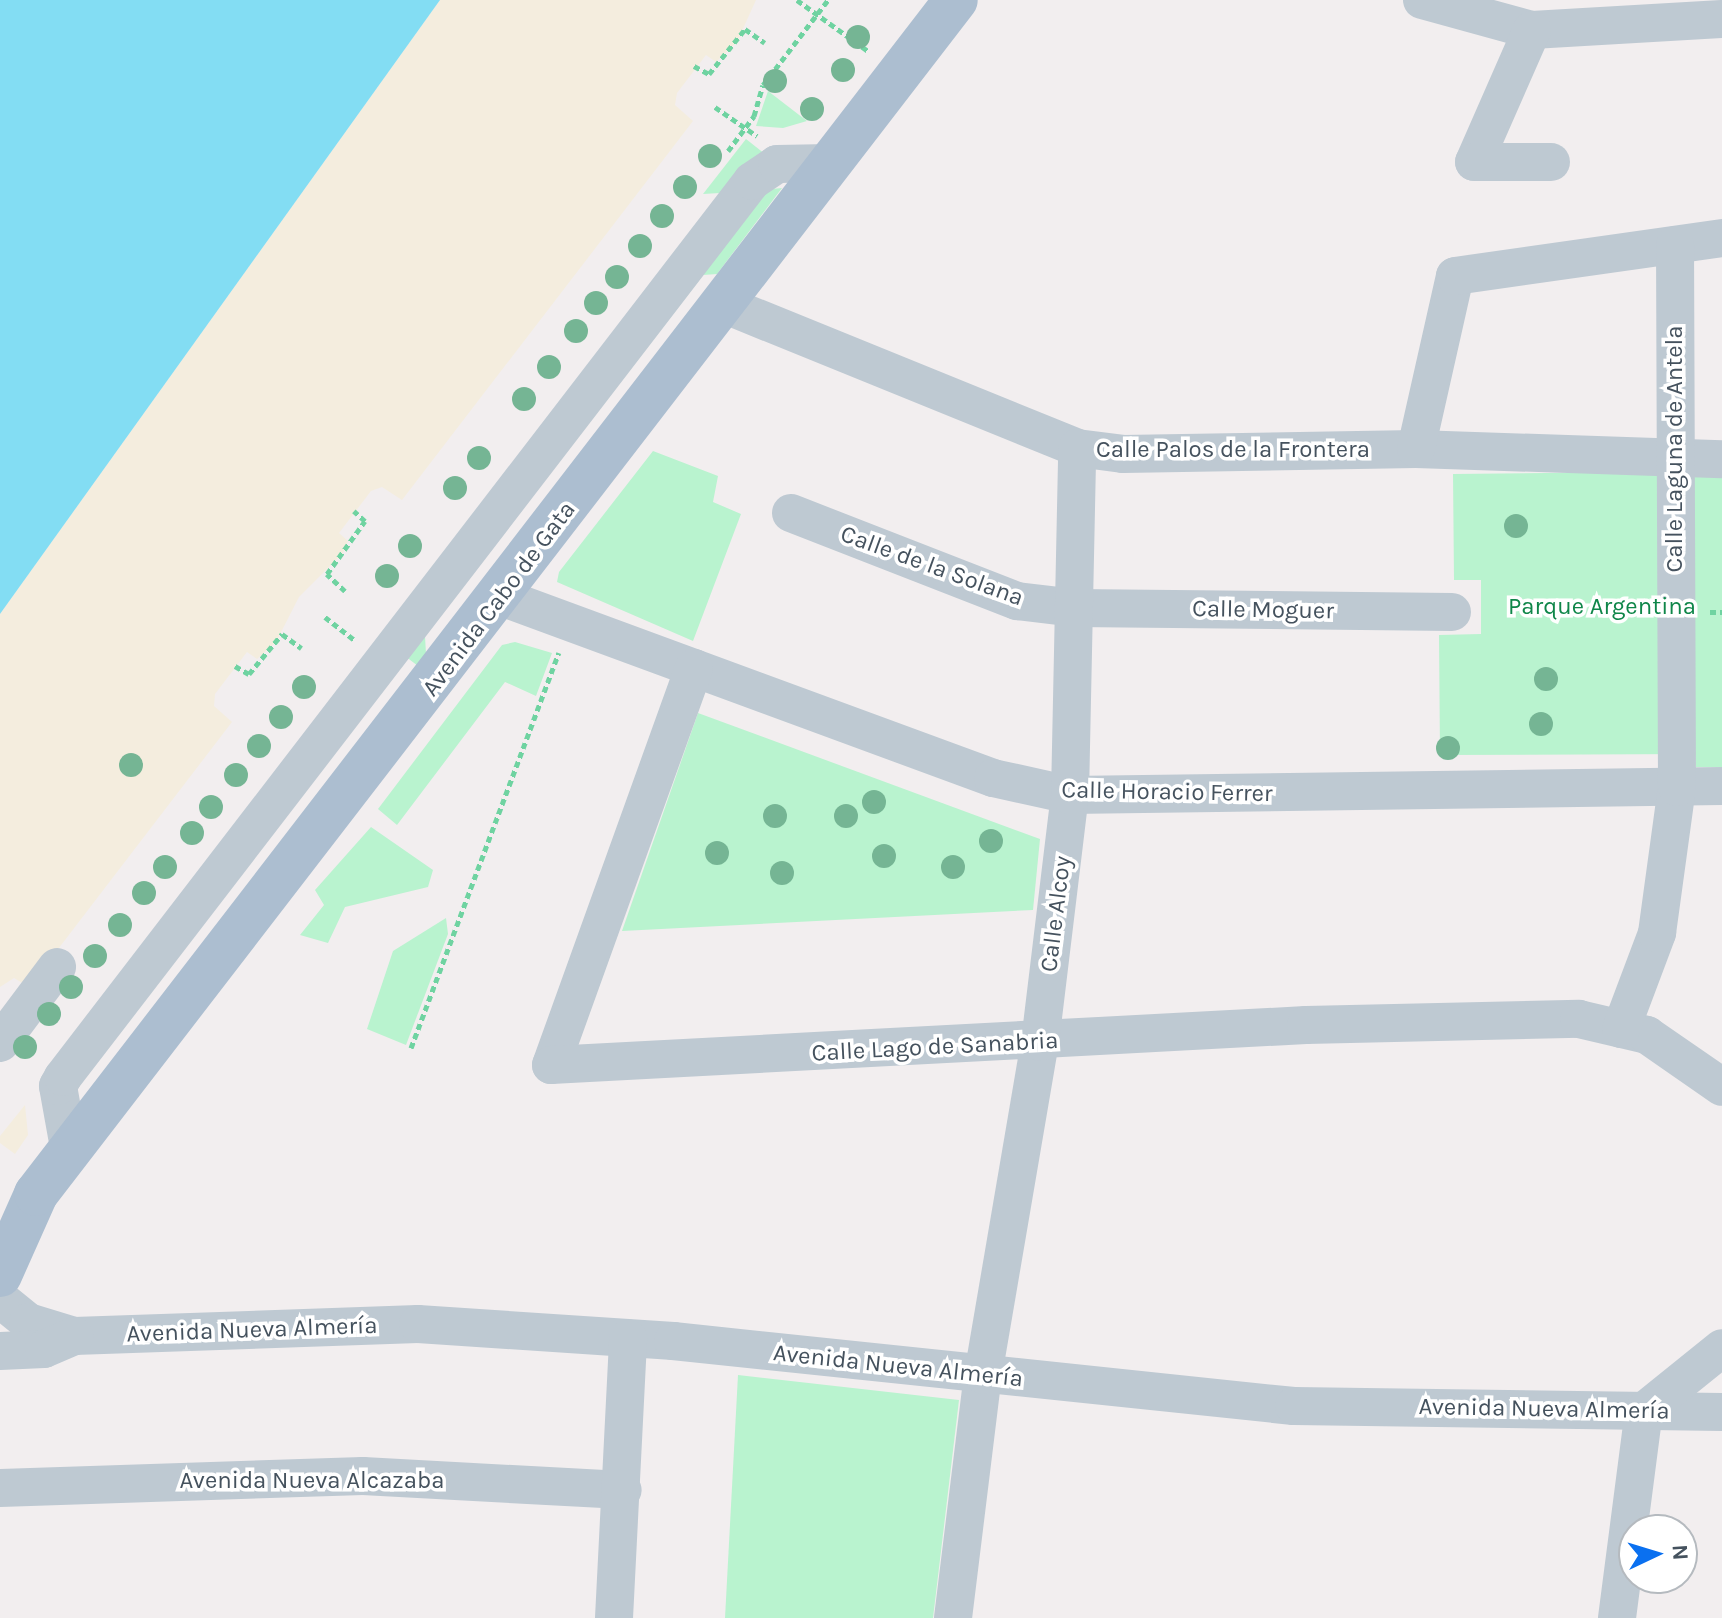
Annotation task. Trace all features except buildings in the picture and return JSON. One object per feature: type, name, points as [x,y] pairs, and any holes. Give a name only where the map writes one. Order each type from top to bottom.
[{"type":"main road","name":"Avenida Cabo de Gata","points":[[0,1275],[18,1201],[70,1153],[501,597],[956,0]]},
{"type":"street","points":[[1422,0],[1532,30],[1671,11],[1722,19]]},
{"type":"street","points":[[1532,30],[1474,162],[1551,162]]},
{"type":"street","points":[[70,1153],[58,1086],[83,1051],[752,181],[777,164],[830,163]]},
{"type":"street","points":[[1416,449],[1455,276],[1722,238]]},
{"type":"street","name":"Calle Laguna de Antela","points":[[1621,1029],[1657,933],[1677,787],[1673,460],[1675,245]]},
{"type":"street","name":"Calle Palos de la Frontera","points":[[723,304],[1077,448],[1123,454],[1416,449],[1673,460],[1722,459]]},
{"type":"street","name":"Calle Alcoy","points":[[953,1618],[983,1375],[1040,1042],[1070,795],[1077,448]]},
{"type":"street","name":"Calle de la Solana","points":[[791,513],[1017,601],[1075,608]]},
{"type":"street","name":"Calle Horacio Ferrer","points":[[501,597],[993,778],[1070,795],[1722,786]]},
{"type":"street","name":"Calle Moguer","points":[[1075,608],[1452,612]]},
{"type":"street","name":"Calle Lago de Sanabria","points":[[694,668],[551,1065],[1478,1020],[1579,1019],[1647,1035],[1722,1087]]},
{"type":"street","points":[[0,1043],[57,967]]},
{"type":"street","name":"Avenida Nueva Almería","points":[[0,1299],[28,1322],[74,1336],[418,1324],[628,1338],[1294,1406],[1722,1412]]},
{"type":"street","name":"Avenida Nueva Almería","points":[[0,1351],[52,1347],[74,1336]]},
{"type":"street","points":[[614,1618],[623,1490],[628,1338]]},
{"type":"street","points":[[1617,1618],[1644,1411],[1722,1348]]},
{"type":"street","name":"Avenida Nueva Alcazaba","points":[[0,1488],[363,1476],[623,1490]]},
{"type":"path","points":[[797,0],[871,54]]},
{"type":"path","points":[[715,107],[742,132],[763,85],[828,0]]},
{"type":"path","points":[[694,66],[709,74],[745,29],[765,43]]},
{"type":"path","points":[[345,591],[327,574],[365,521],[354,511]]},
{"type":"path","points":[[325,617],[354,639]]},
{"type":"path","points":[[411,1048],[570,622]]},
{"type":"path","points":[[235,666],[249,674],[282,634],[301,648]]},
{"type":"green space","points":[[768,91],[807,121],[783,128],[756,126]]},
{"type":"green space","points":[[746,139],[765,154],[720,193],[703,194]]},
{"type":"green space","points":[[782,188],[717,274],[703,275],[425,636],[426,654],[418,666],[401,653],[745,208],[772,189]]},
{"type":"green space","points":[[653,451],[718,476],[713,502],[741,514],[693,641],[557,582],[559,572]]},
{"type":"green space","name":"Parque Argentina","points":[[1722,471],[1722,767],[1696,767],[1695,754],[1440,755],[1439,635],[1481,634],[1481,580],[1454,580],[1453,474]]},
{"type":"green space","points":[[515,642],[552,653],[536,696],[505,682],[397,825],[378,809],[502,645]]},
{"type":"green space","points":[[698,713],[1040,839],[1033,910],[622,931]]},
{"type":"green space","points":[[371,827],[433,870],[428,887],[345,907],[328,943],[300,935],[324,905],[315,890]]},
{"type":"green space","points":[[446,918],[448,934],[406,1045],[367,1029],[393,951]]},
{"type":"green space","points":[[738,1375],[959,1400],[933,1618],[725,1618]]},
{"type":"sand","points":[[440,0],[756,0],[737,42],[716,62],[706,55],[677,93],[675,105],[693,121],[402,500],[382,487],[371,491],[339,533],[348,541],[343,553],[299,597],[276,642],[257,659],[247,652],[215,694],[214,706],[232,722],[29,987],[14,978],[0,987],[0,614]]},
{"type":"sand","points":[[25,1105],[28,1135],[15,1154],[0,1143],[0,1136]]},
{"type":"water","points":[[0,0],[440,0],[0,614]]}]
